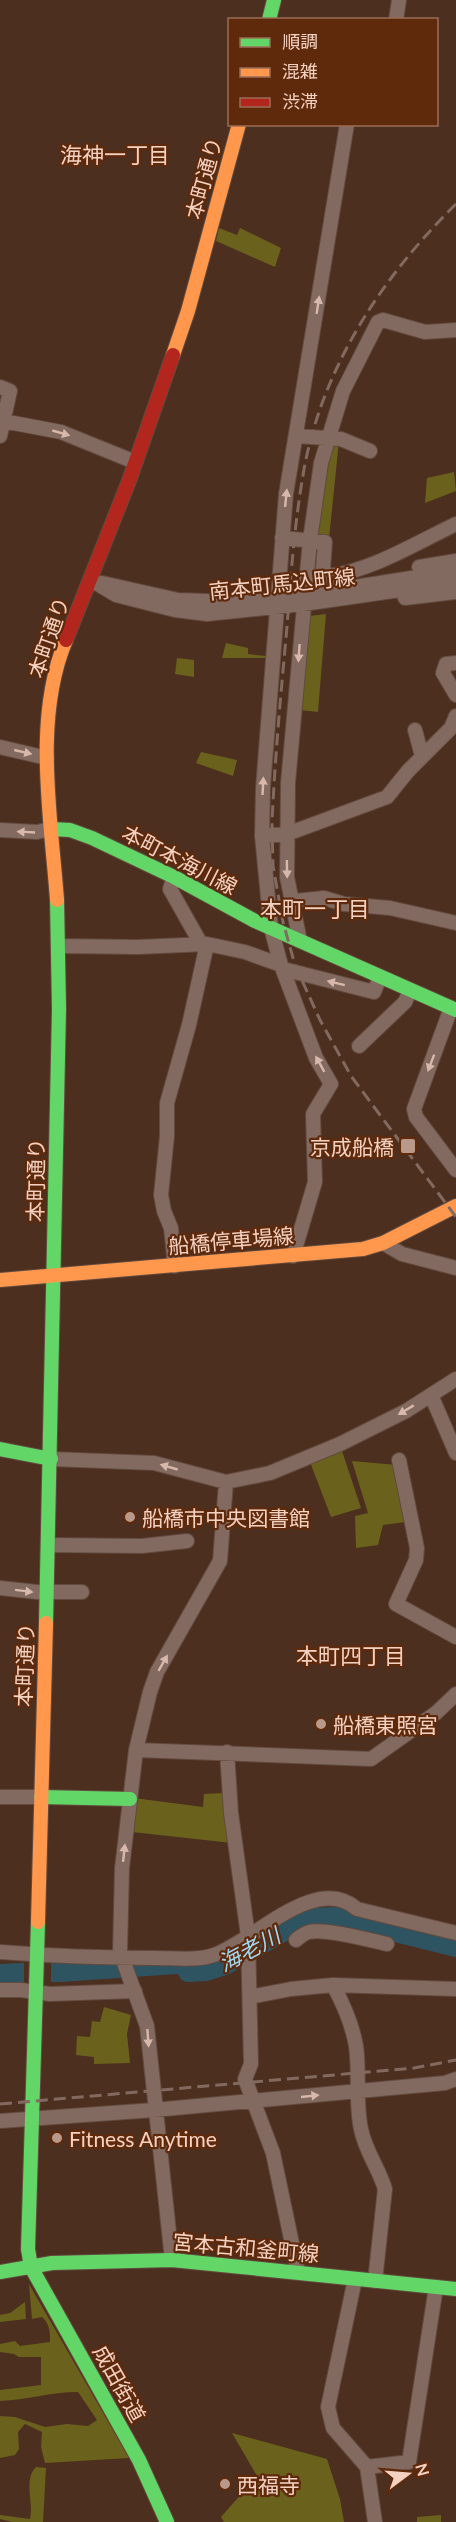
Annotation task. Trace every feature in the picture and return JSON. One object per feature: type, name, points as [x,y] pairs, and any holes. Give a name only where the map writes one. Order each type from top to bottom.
[{"type":"street","points":[[270,18],[274,0]]},
{"type":"street","points":[[396,18],[399,0]]},
{"type":"street","name":"本町通り","points":[[31,2267],[28,2250],[49,1545],[59,946],[47,758],[49,704],[54,673],[135,462],[188,311],[238,126]]},
{"type":"street","points":[[292,1256],[315,1182],[313,1114],[331,1084],[316,1058],[282,967],[272,928],[262,836],[263,788],[286,494],[346,126]]},
{"type":"street","points":[[300,941],[287,877],[288,783],[303,600],[321,464],[343,391],[378,322],[383,320],[425,332],[456,330]]},
{"type":"street","points":[[0,387],[10,391],[0,436]]},
{"type":"street","points":[[3,421],[61,432],[135,462]]},
{"type":"street","points":[[296,436],[329,438],[358,445],[370,451]]},
{"type":"street","points":[[282,538],[325,542],[323,570],[329,576],[347,573],[376,562],[456,524]]},
{"type":"street","points":[[402,578],[414,568],[456,561]]},
{"type":"street","name":"南本町馬込町線","points":[[303,600],[402,578],[456,571]]},
{"type":"street","name":"南本町馬込町線","points":[[91,580],[178,600],[277,603],[456,582]]},
{"type":"street","points":[[369,594],[388,600],[456,592]]},
{"type":"street","points":[[456,663],[447,664],[443,673],[456,696]]},
{"type":"street","points":[[262,836],[287,834],[387,798],[408,771],[451,728],[456,716]]},
{"type":"street","points":[[415,730],[422,756]]},
{"type":"street","points":[[0,747],[47,758]]},
{"type":"street","points":[[0,830],[37,832],[51,829]]},
{"type":"street","name":"本町本海川線","points":[[51,829],[70,830],[92,838],[300,941],[410,991],[454,1005]]},
{"type":"street","points":[[174,877],[170,889],[204,944],[189,1025],[167,1103],[167,1136],[160,1195],[171,1228],[174,1266]]},
{"type":"street","points":[[295,901],[324,898],[344,904],[390,908],[456,923]]},
{"type":"street","points":[[59,946],[138,947],[204,944],[245,952],[282,967],[374,992],[380,977]]},
{"type":"street","points":[[359,1046],[405,1002],[410,991]]},
{"type":"street","points":[[454,1005],[414,1109],[416,1117],[456,1170]]},
{"type":"street","name":"船橋停車場線","points":[[0,1280],[356,1250],[383,1243],[456,1206]]},
{"type":"street","points":[[383,1243],[402,1254],[456,1269]]},
{"type":"street","points":[[0,1449],[51,1459],[154,1463],[226,1482],[270,1473],[339,1444],[406,1411],[456,1379]]},
{"type":"street","points":[[430,1395],[456,1453]]},
{"type":"street","points":[[339,1444],[348,1457]]},
{"type":"street","points":[[399,1460],[417,1548],[416,1560],[396,1604],[456,1637]]},
{"type":"street","points":[[172,2260],[154,2110],[147,2025],[122,1960],[122,1868],[136,1750],[153,1680],[220,1561],[226,1482]]},
{"type":"street","points":[[49,1545],[142,1546],[188,1541]]},
{"type":"street","points":[[0,1588],[37,1592],[82,1592]]},
{"type":"street","points":[[136,1750],[227,1752],[372,1760],[436,1713],[456,1694]]},
{"type":"street","points":[[227,1752],[231,1812],[248,1938],[251,2064],[245,2079],[273,2153],[298,2272]]},
{"type":"street","points":[[0,1797],[130,1799]]},
{"type":"street","points":[[0,1952],[37,1957],[122,1960],[205,1957],[222,1952],[302,1905],[335,1898],[357,1909],[456,1934]]},
{"type":"street","points":[[296,1940],[305,1933],[313,1931],[354,1936],[387,1944]]},
{"type":"street","points":[[250,1998],[291,1989],[333,1985],[456,1989]]},
{"type":"street","points":[[333,1985],[351,2023],[356,2046],[357,2091],[364,2144],[381,2176],[385,2189],[375,2281]]},
{"type":"street","points":[[0,1990],[36,1988],[50,1994],[133,1987]]},
{"type":"street","points":[[0,2121],[252,2102],[445,2083],[456,2079]]},
{"type":"street","name":"宮本古和釜町線","points":[[0,2272],[52,2263],[172,2260],[456,2289]]},
{"type":"street","name":"成田街道","points":[[31,2267],[139,2460],[167,2522]]},
{"type":"street","points":[[355,2279],[328,2407],[333,2428],[367,2467],[375,2522]]},
{"type":"street","points":[[367,2467],[409,2462],[436,2287]]},
{"type":"shaded area","points":[[219,228],[237,235],[240,228],[281,248],[275,267],[216,241]]},
{"type":"shaded area","points":[[334,440],[339,441],[329,539],[316,537],[326,465]]},
{"type":"shaded area","points":[[454,472],[456,491],[425,503],[427,478]]},
{"type":"shaded area","points":[[326,614],[318,712],[300,710],[309,616]]},
{"type":"shaded area","points":[[226,643],[248,648],[248,654],[266,656],[266,658],[222,658]]},
{"type":"shaded area","points":[[177,658],[194,660],[194,677],[175,674]]},
{"type":"shaded area","points":[[201,752],[237,760],[233,776],[196,763]]},
{"type":"shaded area","points":[[341,1448],[361,1508],[331,1517],[310,1462]]},
{"type":"shaded area","points":[[352,1461],[397,1465],[406,1522],[383,1525],[378,1545],[356,1548],[355,1516],[368,1513]]},
{"type":"shaded area","points":[[223,1793],[223,1809],[232,1843],[132,1832],[134,1798],[203,1807],[204,1794]]},
{"type":"shaded area","points":[[104,2007],[131,2015],[127,2034],[130,2063],[94,2064],[94,2057],[76,2055],[77,2036],[90,2037],[92,2021],[100,2022]]},
{"type":"shaded area","points":[[29,2284],[129,2458],[45,2463],[41,2447],[42,2432],[25,2424],[18,2432],[19,2449],[15,2455],[0,2458],[0,2416],[15,2417],[45,2427],[67,2424],[88,2426],[97,2420],[78,2392],[0,2401],[0,2390],[41,2385],[41,2357],[19,2357],[0,2352],[0,2344],[15,2341],[20,2346],[50,2342],[49,2329],[45,2320],[42,2317],[32,2319]]},
{"type":"shaded area","points":[[25,2302],[26,2319],[0,2322],[0,2315],[10,2313]]},
{"type":"shaded area","points":[[232,2433],[327,2459],[340,2499],[344,2522],[224,2522],[221,2517],[257,2476]]},
{"type":"shaded area","points":[[36,2467],[46,2468],[43,2522],[12,2522],[0,2519],[0,2515],[30,2519],[29,2485],[32,2472]]},
{"type":"shaded area","points":[[441,2515],[441,2522],[417,2522],[417,2517]]},
{"type":"water","points":[[61,1961],[219,1967],[206,1972],[61,1982],[0,1983],[0,1964]]},
{"type":"pier","points":[[24,1960],[51,1960],[51,1985],[24,1985]]},
{"type":"waterway","name":"海老川","points":[[188,1972],[206,1971],[225,1965],[307,1918],[335,1917],[456,1947]]},
{"type":"railway","points":[[456,204],[405,260],[361,323],[327,391],[314,427],[305,464],[294,545],[272,822],[273,866],[283,922],[295,965],[320,1020],[351,1076],[456,1217]]},
{"type":"railway","points":[[0,2104],[414,2068],[456,2060]]},
{"type":"traffic: fast","points":[[270,18],[274,0]]},
{"type":"traffic: fast","points":[[51,829],[70,830],[92,838],[174,877],[255,921],[456,1010]]},
{"type":"traffic: fast","points":[[46,1623],[59,1009],[57,900]]},
{"type":"traffic: fast","points":[[0,1449],[51,1459]]},
{"type":"traffic: fast","points":[[41,1797],[130,1799]]},
{"type":"traffic: fast","points":[[38,1922],[28,2249],[31,2267],[139,2460],[167,2522]]},
{"type":"traffic: fast","points":[[0,2272],[52,2263],[172,2260],[456,2289]]},
{"type":"traffic: slow","points":[[173,355],[188,311],[238,126]]},
{"type":"traffic: slow","points":[[57,900],[49,802],[47,735],[56,670],[66,640]]},
{"type":"traffic: slow","points":[[0,1280],[363,1249],[383,1243],[456,1206]]},
{"type":"traffic: slow","points":[[38,1922],[46,1623]]},
{"type":"traffic: jam","points":[[66,640],[129,481],[173,355]]},
{"type":"place","name":"京成船橋","points":[[408,1146]]},
{"type":"place","name":"船橋市中央図書館","points":[[130,1517]]},
{"type":"place","name":"船橋東照宮","points":[[321,1724]]},
{"type":"place","name":"Fitness Anytime","points":[[57,2138]]},
{"type":"place","name":"西福寺","points":[[225,2484]]},
{"type":"district","name":"海神一丁目","points":[[115,154]]},
{"type":"district","name":"本町一丁目","points":[[315,908]]},
{"type":"district","name":"本町四丁目","points":[[351,1655]]}]
